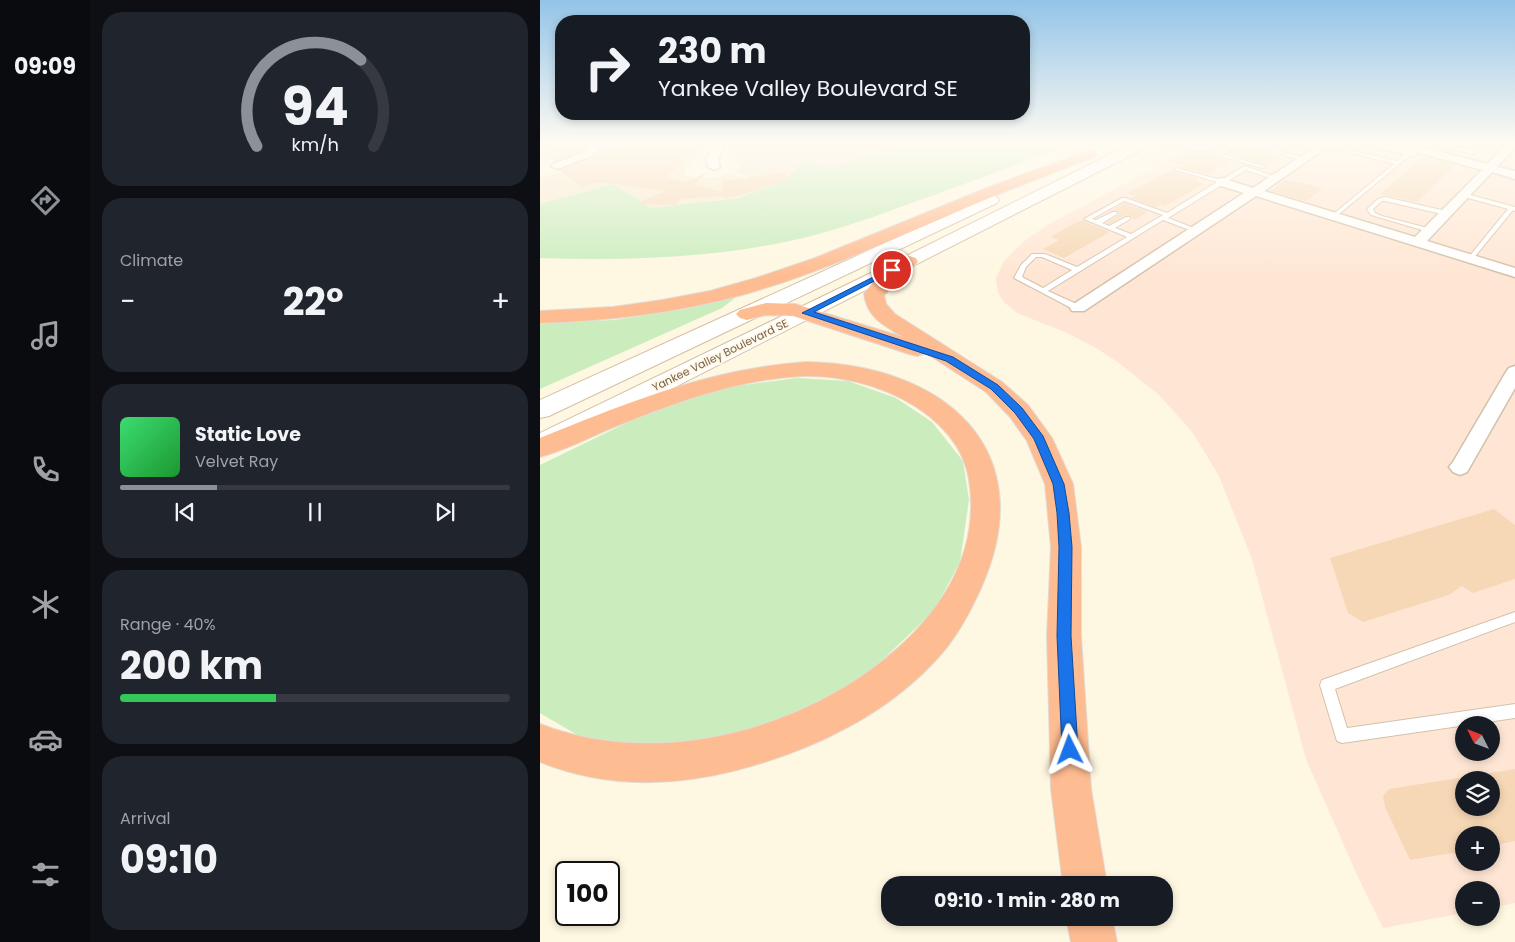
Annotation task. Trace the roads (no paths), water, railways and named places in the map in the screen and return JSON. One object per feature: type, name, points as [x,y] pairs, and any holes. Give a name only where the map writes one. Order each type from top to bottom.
[{"type":"highway","points":[[540,317],[598,314],[644,308],[736,291],[823,262],[1002,188]]},
{"type":"highway","points":[[910,262],[878,287],[874,294],[874,300],[881,313],[994,387],[1019,411],[1039,438],[1058,484],[1066,547],[1064,636],[1071,789],[1084,876]]},
{"type":"highway","points":[[748,314],[782,308],[806,313],[949,359]]},
{"type":"highway","points":[[540,448],[696,388],[759,374],[788,370],[827,370],[858,374],[905,388],[927,400],[947,415],[962,430],[977,454],[986,482],[989,504],[985,538],[973,574],[958,603],[931,640],[896,673],[853,705],[804,730],[757,746],[698,760],[650,762],[596,760],[554,750],[540,743]]},
{"type":"highway","points":[[1091,926],[1094,942]]},
{"type":"main road","name":"Yankee Valley Boulevard SE","points":[[540,410],[1017,188]]},
{"type":"main road","name":"Yankee Valley Boulevard SE","points":[[540,444],[910,262],[1056,188]]},
{"type":"street","points":[[1241,188],[1515,273]]},
{"type":"street","points":[[1078,308],[1260,188]]},
{"type":"street","points":[[1417,243],[1470,188]]},
{"type":"street","points":[[1460,467],[1515,372]]},
{"type":"lane","points":[[1042,291],[1212,188]]},
{"type":"lane","points":[[1332,217],[1367,188]]},
{"type":"lane","points":[[1463,195],[1514,208],[1470,259]]},
{"type":"lane","points":[[1132,237],[1087,220],[1124,199],[1136,207],[1165,216],[1197,231]]},
{"type":"lane","points":[[1429,230],[1380,217],[1373,214],[1370,209],[1380,200],[1385,199],[1446,213]]},
{"type":"lane","points":[[1103,226],[1122,215],[1103,226]]},
{"type":"lane","points":[[1078,270],[1043,255],[1034,255],[1023,266],[1018,278],[1078,308]]},
{"type":"lane","points":[[1515,618],[1327,685],[1342,736],[1515,711]]}]
